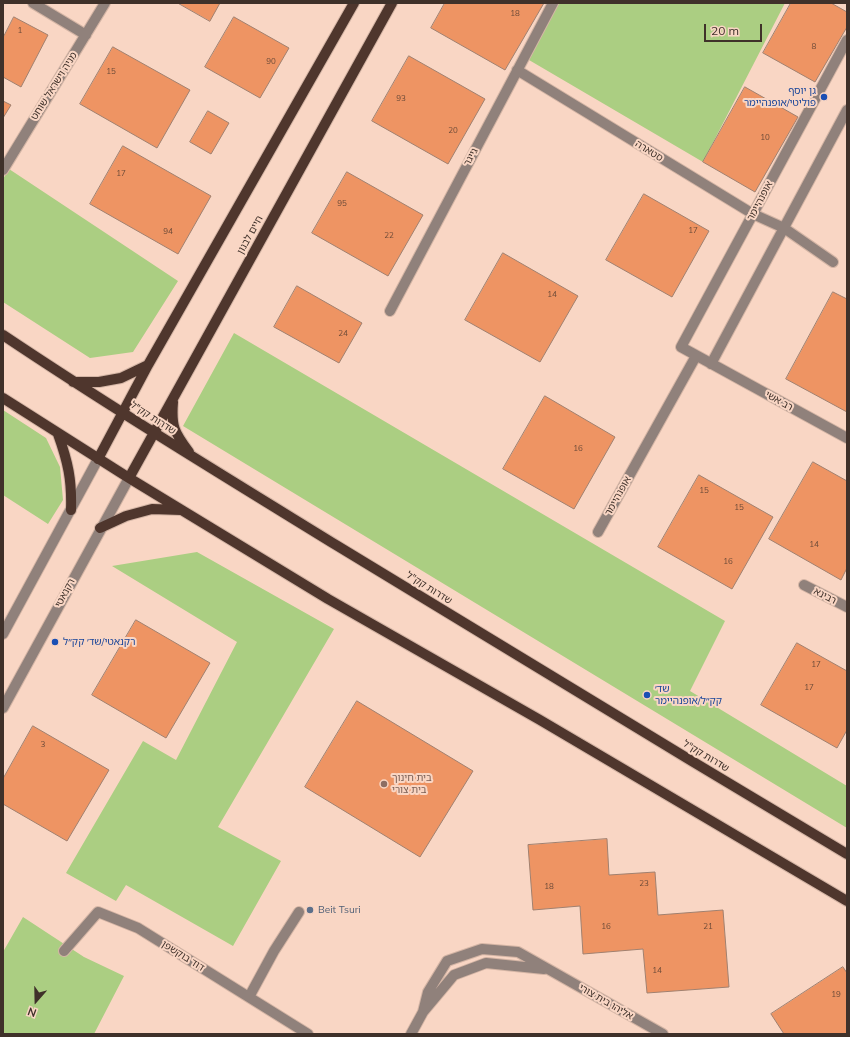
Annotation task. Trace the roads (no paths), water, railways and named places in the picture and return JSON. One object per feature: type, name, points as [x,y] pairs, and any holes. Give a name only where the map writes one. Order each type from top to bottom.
[{"type":"main road","points":[[98,459],[148,365],[354,3]]},
{"type":"main road","name":"חיים לבנון","points":[[129,478],[392,3]]},
{"type":"main road","name":"שדרות קק\"ל","points":[[3,335],[73,382],[526,662],[847,854]]},
{"type":"main road","points":[[73,382],[99,382],[121,378],[148,365]]},
{"type":"main road","points":[[3,398],[98,459],[328,599],[540,720],[847,901]]},
{"type":"main road","points":[[173,398],[172,421],[178,437],[192,456]]},
{"type":"main road","points":[[58,434],[66,458],[72,485],[71,510]]},
{"type":"main road","points":[[100,528],[126,516],[152,509],[181,510]]},
{"type":"street","points":[[33,3],[86,35]]},
{"type":"street","name":"מניה וישראל שוחט","points":[[3,170],[105,3]]},
{"type":"street","name":"גייגר","points":[[390,311],[553,3]]},
{"type":"street","name":"אופנהיימר","points":[[711,364],[681,347],[847,40]]},
{"type":"street","name":"סטארה","points":[[517,70],[752,214],[784,228],[833,262]]},
{"type":"street","points":[[711,364],[847,110]]},
{"type":"street","name":"אופנהיימר","points":[[598,532],[696,356]]},
{"type":"street","name":"רב אשי","points":[[711,364],[847,438]]},
{"type":"street","points":[[3,634],[98,459]]},
{"type":"street","name":"רקנאטי","points":[[3,708],[100,528],[129,478]]},
{"type":"street","name":"רבינא","points":[[804,585],[847,607]]},
{"type":"street","name":"דוד בוקשפן","points":[[64,951],[98,912],[138,928],[308,1034]]},
{"type":"street","points":[[249,997],[274,951],[299,912]]},
{"type":"street","name":"אליהו בית צורי","points":[[423,1012],[428,992],[447,962],[482,949],[518,952],[663,1034]]},
{"type":"street","name":"אליהו בית צורי","points":[[411,1034],[423,1012],[454,975],[486,963],[550,970]]},
{"type":"place","name":"גן יוסף פוליטי/אופנהיימר","points":[[824,97]]},
{"type":"place","name":"רקנאטי/שד׳ קק״ל","points":[[55,642]]},
{"type":"place","name":"שד׳ קק״ל/אופנהיימר","points":[[647,695]]},
{"type":"place","name":"בית חינוך בית צורי","points":[[384,784]]},
{"type":"place","name":"Beit Tsuri","points":[[310,910]]}]
